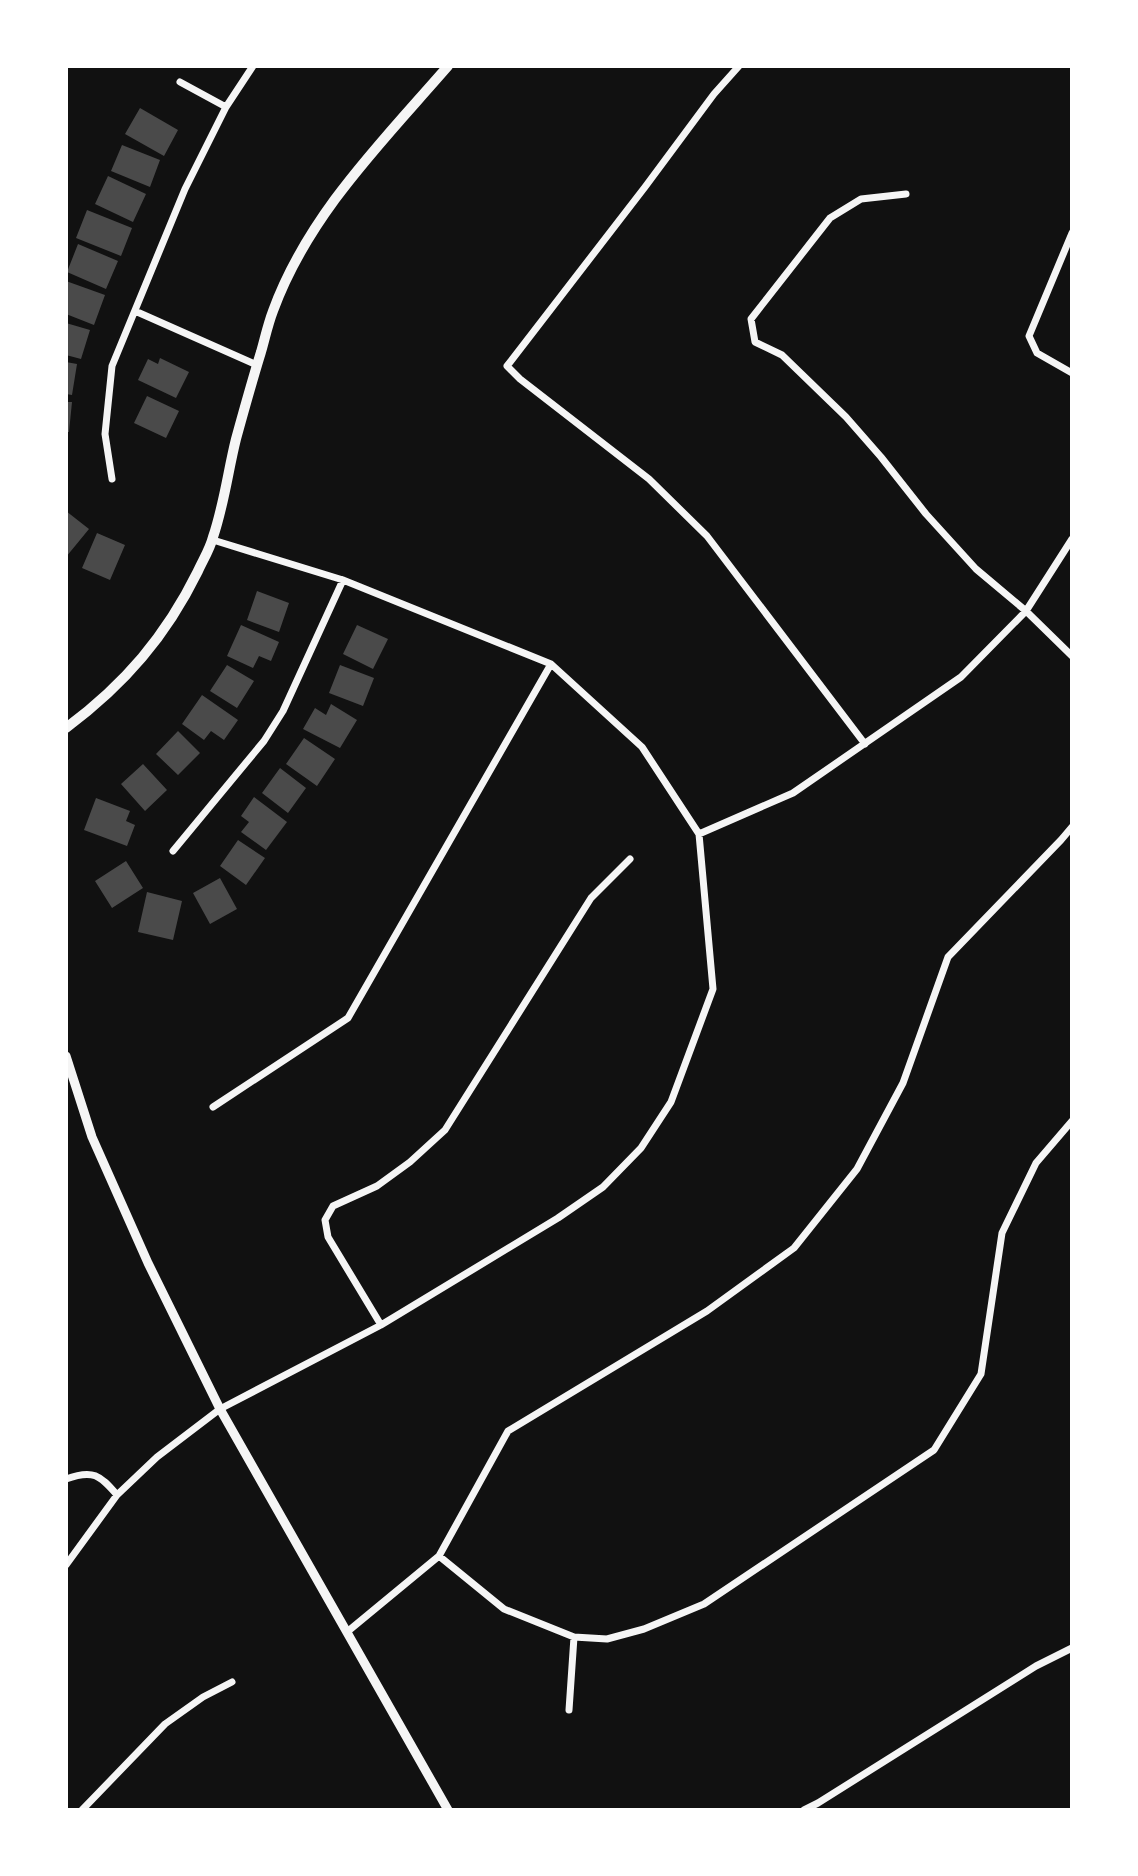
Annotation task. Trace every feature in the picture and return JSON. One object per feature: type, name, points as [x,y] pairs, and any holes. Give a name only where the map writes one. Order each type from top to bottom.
[{"type":"main road","points":[[66,728],[125,678],[161,635],[187,593],[213,540],[236,439],[273,311],[310,235],[328,207],[448,66]]},
{"type":"street","points":[[112,479],[104,434],[112,366],[185,189],[226,107],[253,66]]},
{"type":"street","points":[[739,66],[714,94],[507,366],[649,479],[707,536],[865,744]]},
{"type":"street","points":[[180,82],[226,107]]},
{"type":"street","points":[[906,194],[861,199],[830,218],[751,319],[755,342],[782,355],[846,417],[968,560],[1072,656]]},
{"type":"street","points":[[1072,233],[1029,336],[1037,353],[1072,373]]},
{"type":"street","points":[[135,311],[257,365]]},
{"type":"street","points":[[699,834],[793,793],[961,677],[1026,611],[1072,539]]},
{"type":"street","points":[[66,1565],[117,1495],[157,1457],[220,1409],[381,1325],[558,1218],[603,1187],[641,1148],[671,1102],[713,989],[699,834],[642,747],[551,664],[343,580],[213,540]]},
{"type":"street","points":[[173,851],[264,741],[283,711],[343,580]]},
{"type":"street","points":[[213,1107],[348,1018],[551,664]]},
{"type":"street","points":[[347,1632],[439,1556],[508,1431],[707,1311],[794,1248],[857,1169],[903,1083],[948,957],[1072,827]]},
{"type":"street","points":[[381,1325],[328,1237],[325,1220],[333,1206],[377,1186],[410,1162],[445,1130],[591,898],[630,859]]},
{"type":"street","points":[[66,1056],[92,1137],[148,1263],[220,1409],[448,1810]]},
{"type":"street","points":[[439,1556],[505,1609],[574,1637],[607,1639],[644,1629],[704,1604],[934,1450],[981,1374],[1002,1233],[1036,1163],[1072,1121]]},
{"type":"street","points":[[66,1479],[90,1474],[103,1479],[117,1495]]},
{"type":"street","points":[[569,1710],[574,1637]]},
{"type":"street","points":[[804,1810],[1036,1666],[1072,1648]]},
{"type":"street","points":[[82,1810],[165,1724],[203,1697],[232,1682]]},
{"type":"building","points":[[140,108],[178,130],[164,156],[125,134]]},
{"type":"building","points":[[122,145],[160,160],[150,187],[111,171]]},
{"type":"building","points":[[108,176],[146,194],[133,222],[95,204]]},
{"type":"building","points":[[87,210],[132,228],[121,256],[76,238]]},
{"type":"building","points":[[78,244],[118,261],[106,289],[67,272]]},
{"type":"building","points":[[66,281],[105,295],[94,325],[66,314]]},
{"type":"building","points":[[66,323],[90,330],[81,359],[66,355]]},
{"type":"building","points":[[160,358],[189,372],[176,398],[138,380],[148,359],[158,364]]},
{"type":"building","points":[[66,362],[77,364],[72,395],[66,394]]},
{"type":"building","points":[[147,396],[179,411],[166,438],[134,423]]},
{"type":"building","points":[[66,402],[72,402],[69,432],[66,432]]},
{"type":"building","points":[[66,511],[89,529],[66,557]]},
{"type":"building","points":[[97,533],[125,545],[110,580],[82,568]]},
{"type":"building","points":[[257,591],[289,603],[279,632],[247,620]]},
{"type":"building","points":[[241,625],[279,642],[271,661],[259,656],[253,668],[227,656]]},
{"type":"building","points":[[357,625],[388,639],[373,669],[343,654]]},
{"type":"building","points":[[227,665],[254,681],[237,708],[210,691]]},
{"type":"building","points":[[340,665],[374,678],[363,706],[329,693]]},
{"type":"building","points":[[202,695],[238,720],[224,740],[211,731],[204,740],[182,724]]},
{"type":"building","points":[[331,704],[357,720],[340,748],[303,729],[315,708],[326,715]]},
{"type":"building","points":[[178,731],[200,753],[178,775],[156,754]]},
{"type":"building","points":[[304,738],[335,759],[317,786],[286,764]]},
{"type":"building","points":[[143,764],[167,790],[145,811],[121,784]]},
{"type":"building","points":[[280,768],[306,788],[288,813],[262,793]]},
{"type":"building","points":[[254,797],[287,822],[266,850],[241,832],[249,822],[241,816]]},
{"type":"building","points":[[96,798],[130,811],[126,821],[135,825],[127,846],[84,830]]},
{"type":"building","points":[[238,840],[265,858],[246,885],[220,866]]},
{"type":"building","points":[[126,861],[143,888],[112,908],[95,881]]},
{"type":"building","points":[[220,878],[237,909],[210,924],[193,893]]},
{"type":"building","points":[[147,892],[182,901],[173,940],[138,932]]}]
